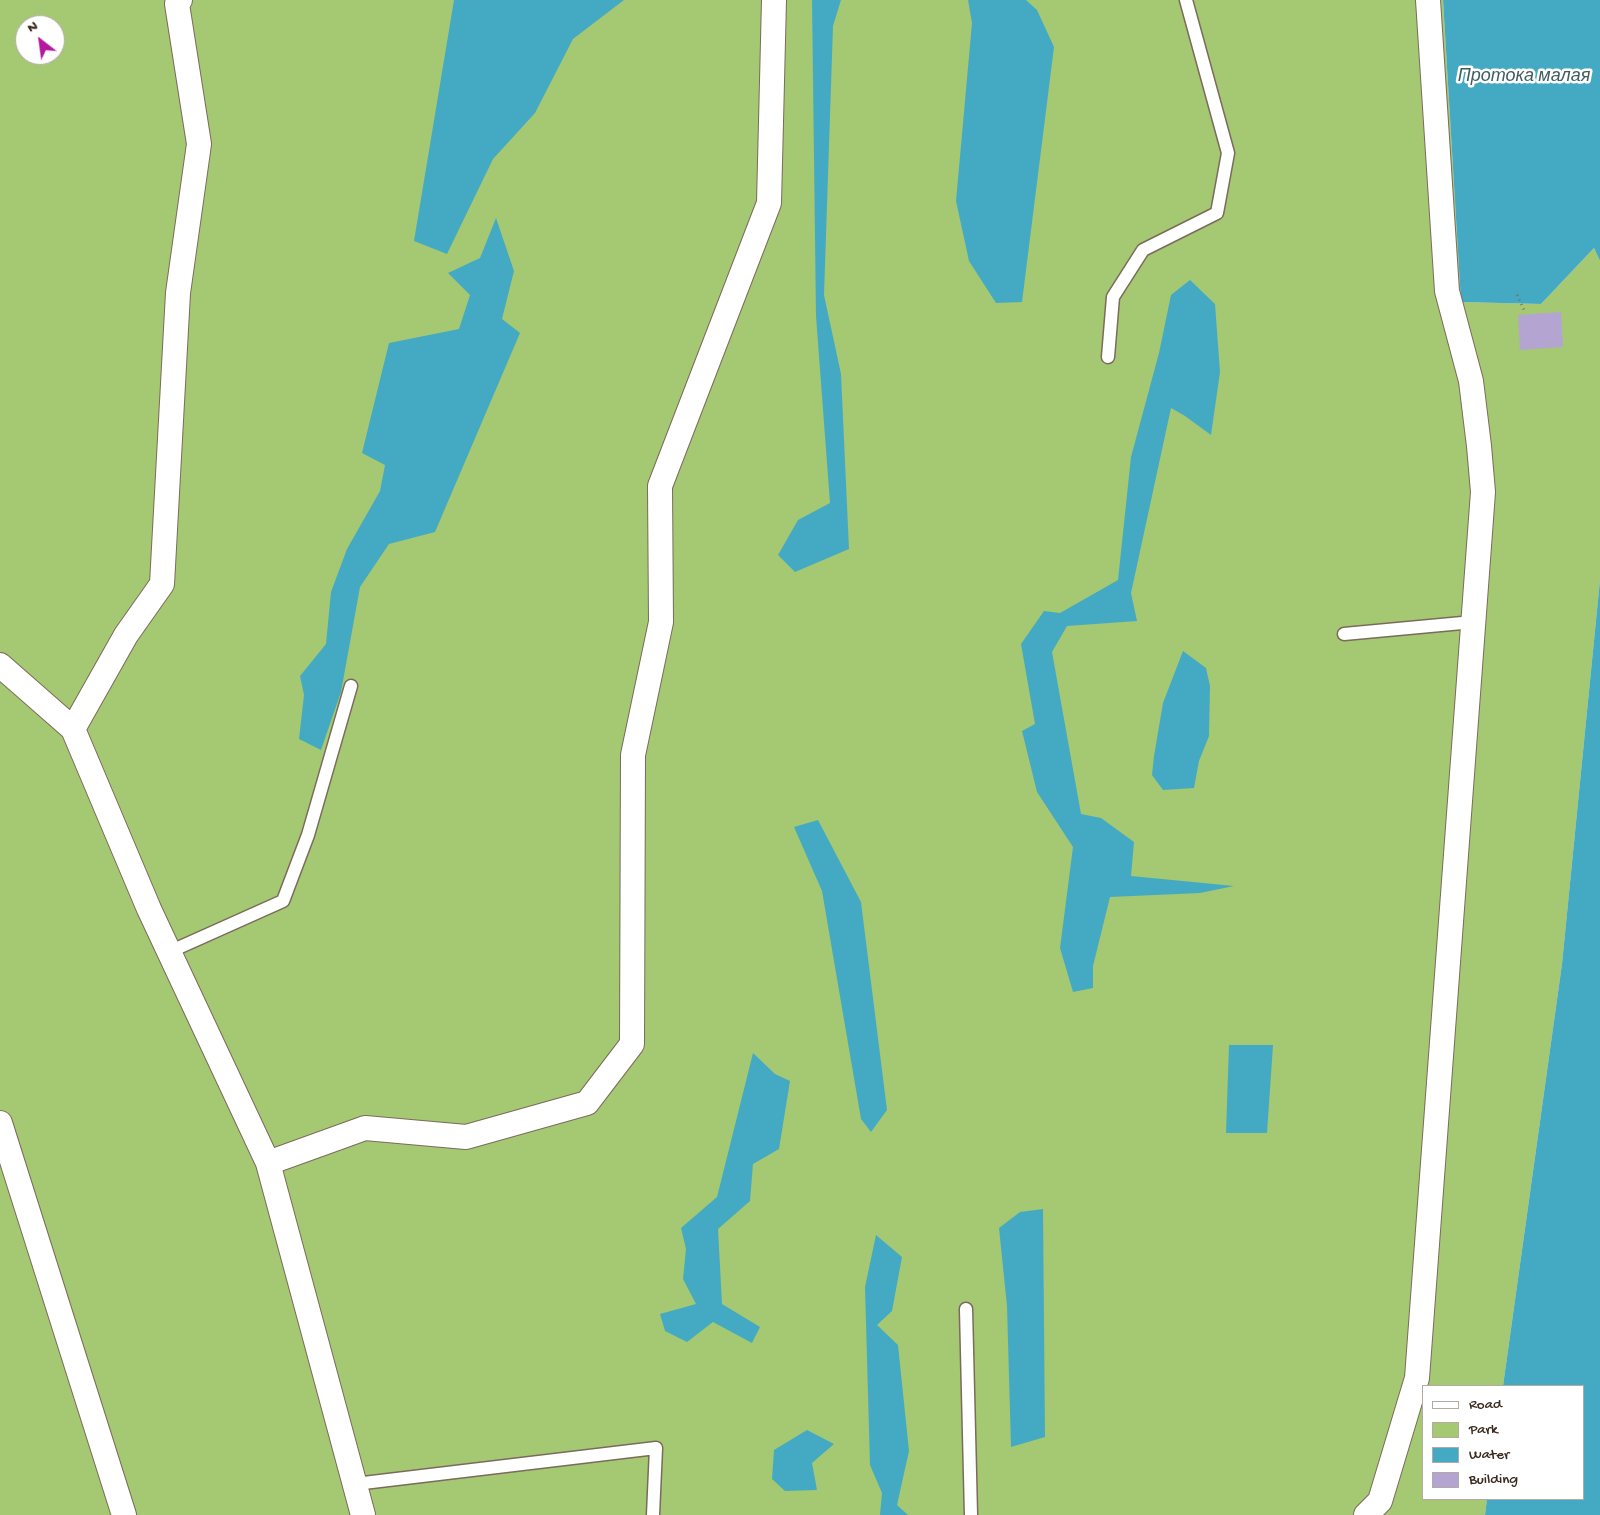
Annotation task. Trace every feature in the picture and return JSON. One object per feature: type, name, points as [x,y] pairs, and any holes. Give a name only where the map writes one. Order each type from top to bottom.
[{"type":"street","points":[[268,1163],[366,1128],[466,1137],[586,1103],[632,1044],[633,755],[661,622],[660,486],[769,204],[774,0]]},
{"type":"street","points":[[1366,1515],[1380,1501],[1417,1378],[1483,492],[1471,381],[1446,290],[1428,0]]},
{"type":"street","points":[[73,729],[126,635],[162,584],[178,293],[199,144],[178,1]]},
{"type":"street","points":[[0,665],[73,729],[149,909],[268,1163],[363,1515]]},
{"type":"street","points":[[0,1123],[124,1515]]},
{"type":"lane","points":[[1108,357],[1114,297],[1143,250],[1217,213],[1228,154],[1186,0]]},
{"type":"lane","points":[[1344,634],[1474,622]]},
{"type":"lane","points":[[169,952],[283,901],[308,835],[352,686]]},
{"type":"lane","points":[[966,1309],[971,1515]]},
{"type":"lane","points":[[355,1484],[656,1448],[653,1515]]},
{"type":"path","points":[[1517,295],[1525,312]]},
{"type":"green space","points":[[0,0],[1443,0],[1461,302],[1541,304],[1594,248],[1600,261],[1600,580],[1562,964],[1503,1385],[1422,1385],[1422,1500],[1487,1500],[1485,1515],[0,1515]]},
{"type":"water","points":[[454,0],[624,0],[573,39],[535,113],[493,159],[447,254],[414,241]]},
{"type":"water","points":[[812,0],[841,0],[833,26],[824,295],[841,374],[849,549],[795,572],[778,555],[798,520],[830,503],[816,316]]},
{"type":"water","points":[[968,0],[1026,0],[1037,10],[1054,47],[1022,302],[996,303],[969,261],[956,201],[972,23]]},
{"type":"water","name":"Протока малая","points":[[1443,0],[1600,0],[1600,261],[1594,248],[1541,304],[1461,302]]},
{"type":"water","points":[[496,218],[514,271],[502,319],[520,333],[435,532],[389,544],[360,587],[341,692],[321,750],[299,739],[304,695],[300,676],[326,644],[331,592],[347,549],[380,491],[385,465],[362,453],[389,343],[459,329],[470,295],[448,273],[480,258]]},
{"type":"water","points":[[1190,280],[1215,304],[1220,372],[1211,435],[1171,408],[1131,593],[1137,621],[1067,626],[1052,652],[1081,814],[1101,818],[1134,842],[1131,876],[1234,886],[1200,893],[1110,897],[1093,966],[1093,988],[1073,992],[1060,948],[1073,847],[1037,792],[1022,731],[1035,724],[1021,644],[1044,611],[1060,613],[1118,580],[1131,457],[1159,353],[1171,295]]},
{"type":"water","points":[[1600,580],[1600,1515],[1485,1515],[1487,1500],[1585,1500],[1585,1385],[1503,1385],[1562,964]]},
{"type":"water","points":[[1183,651],[1206,668],[1210,686],[1209,736],[1199,761],[1194,788],[1163,790],[1152,775],[1154,756],[1163,703]]},
{"type":"water","points":[[818,820],[861,902],[887,1110],[871,1132],[861,1119],[822,891],[794,827]]},
{"type":"water","points":[[1229,1045],[1273,1045],[1267,1133],[1226,1133]]},
{"type":"water","points":[[753,1053],[775,1074],[790,1081],[779,1149],[753,1164],[750,1201],[718,1229],[722,1304],[760,1327],[752,1343],[713,1322],[687,1342],[665,1331],[660,1314],[696,1304],[683,1279],[686,1249],[681,1228],[717,1197]]},
{"type":"water","points":[[1043,1209],[1045,1437],[1011,1447],[1007,1306],[999,1228],[1020,1212]]},
{"type":"water","points":[[876,1235],[902,1257],[892,1311],[877,1325],[898,1345],[909,1451],[897,1505],[908,1515],[880,1515],[882,1493],[870,1465],[865,1287]]},
{"type":"water","points":[[807,1430],[834,1444],[812,1463],[817,1490],[785,1491],[772,1479],[774,1450]]},
{"type":"building","points":[[1561,312],[1563,347],[1520,350],[1518,315]]}]
